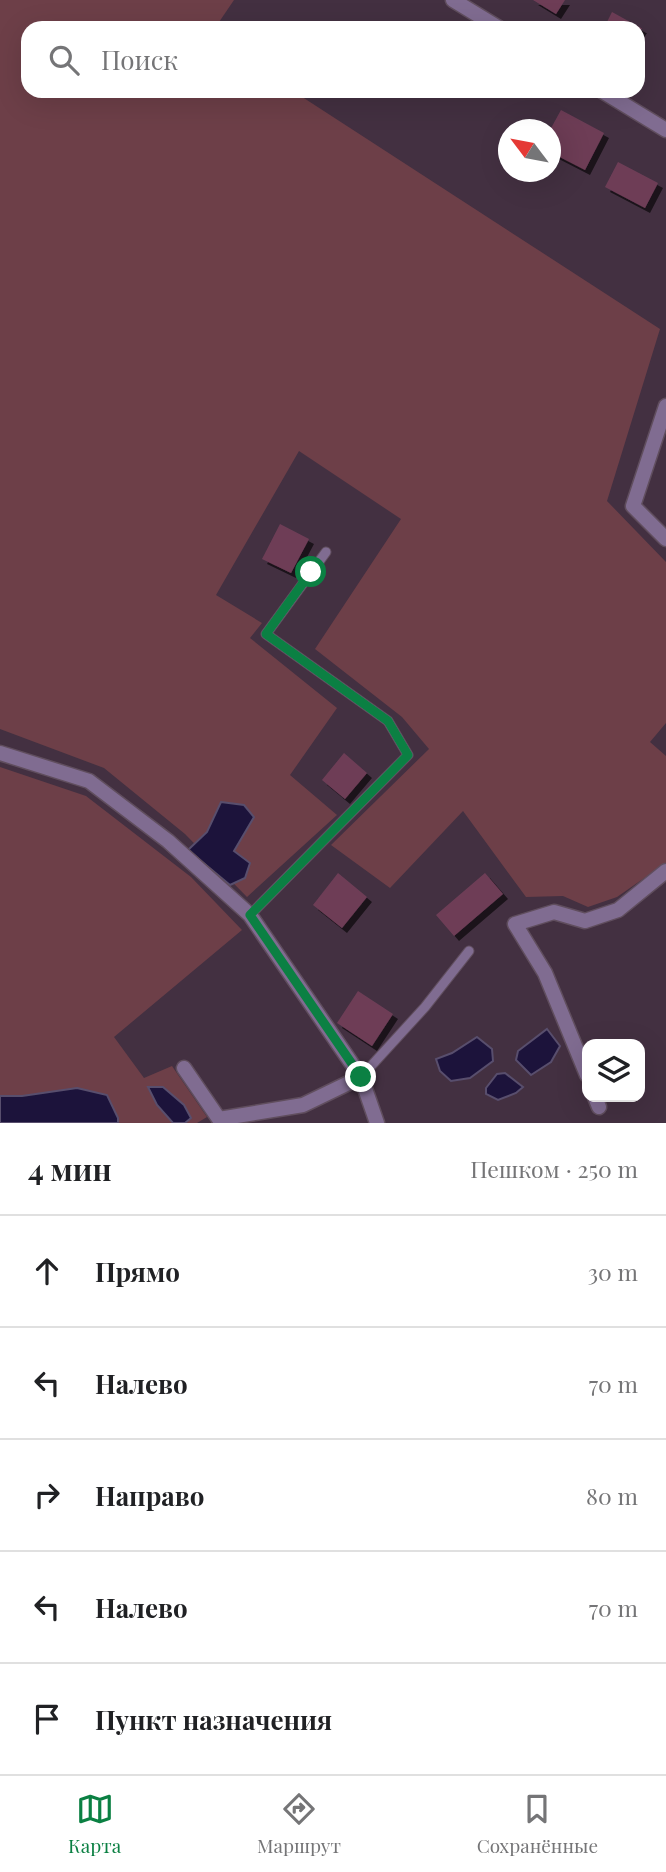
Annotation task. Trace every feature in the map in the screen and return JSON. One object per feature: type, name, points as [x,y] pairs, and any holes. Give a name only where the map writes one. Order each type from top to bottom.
[{"type":"street","points":[[453,0],[488,21]]},
{"type":"street","points":[[613,98],[666,130]]},
{"type":"street","points":[[666,406],[633,506],[666,539]]},
{"type":"street","points":[[0,753],[89,781],[168,841],[250,915],[361,1077],[377,1123]]},
{"type":"street","points":[[582,1063],[545,973],[515,924],[554,912],[585,921],[618,910],[666,871]]},
{"type":"street","points":[[184,1068],[216,1121],[303,1105],[361,1077]]},
{"type":"lane","points":[[250,915],[408,755],[388,721],[266,634],[326,551]]},
{"type":"lane","points":[[361,1077],[425,1007],[469,951]]},
{"type":"shaded area","points":[[0,0],[234,0],[220,21],[21,21],[21,98],[304,98],[660,329],[607,501],[666,562],[666,723],[650,742],[666,756],[666,863],[617,897],[588,907],[563,896],[526,897],[463,811],[390,888],[331,845],[429,749],[402,717],[315,649],[401,519],[299,451],[216,595],[262,623],[250,638],[337,708],[290,775],[337,815],[247,897],[185,834],[104,768],[0,729]]},
{"type":"shaded area","points":[[0,767],[86,796],[191,877],[242,930],[114,1037],[144,1078],[172,1066],[207,1117],[197,1123],[0,1123]]},
{"type":"shaded area","points":[[221,802],[244,805],[254,817],[234,851],[250,863],[245,878],[230,885],[188,850],[207,832]]},
{"type":"shaded area","points":[[547,1029],[560,1046],[551,1062],[531,1075],[516,1060],[518,1051]]},
{"type":"shaded area","points":[[477,1037],[492,1049],[493,1061],[470,1078],[451,1081],[440,1071],[436,1059],[452,1053]]},
{"type":"shaded area","points":[[505,1073],[523,1087],[498,1100],[486,1094],[486,1088],[497,1074]]},
{"type":"shaded area","points":[[148,1087],[163,1087],[184,1105],[191,1118],[185,1123],[173,1123],[157,1105]]},
{"type":"shaded area","points":[[77,1088],[107,1095],[118,1123],[0,1123],[0,1096],[22,1096]]},
{"type":"building","points":[[533,0],[565,0],[556,14]]},
{"type":"building","points":[[612,12],[629,21],[608,21]]},
{"type":"building","points":[[561,110],[604,133],[585,170],[561,158],[561,119],[556,119]]},
{"type":"building","points":[[618,162],[658,183],[645,208],[605,187]]},
{"type":"building","points":[[280,524],[309,539],[291,573],[262,559]]},
{"type":"building","points":[[344,753],[367,773],[345,799],[322,780]]},
{"type":"building","points":[[338,873],[367,897],[342,928],[313,905]]},
{"type":"building","points":[[485,873],[503,894],[454,936],[436,915]]},
{"type":"building","points":[[358,991],[393,1014],[372,1046],[337,1023]]},
{"type":"route","points":[[311,572],[266,634],[388,721],[408,755],[250,915],[361,1077]]}]
